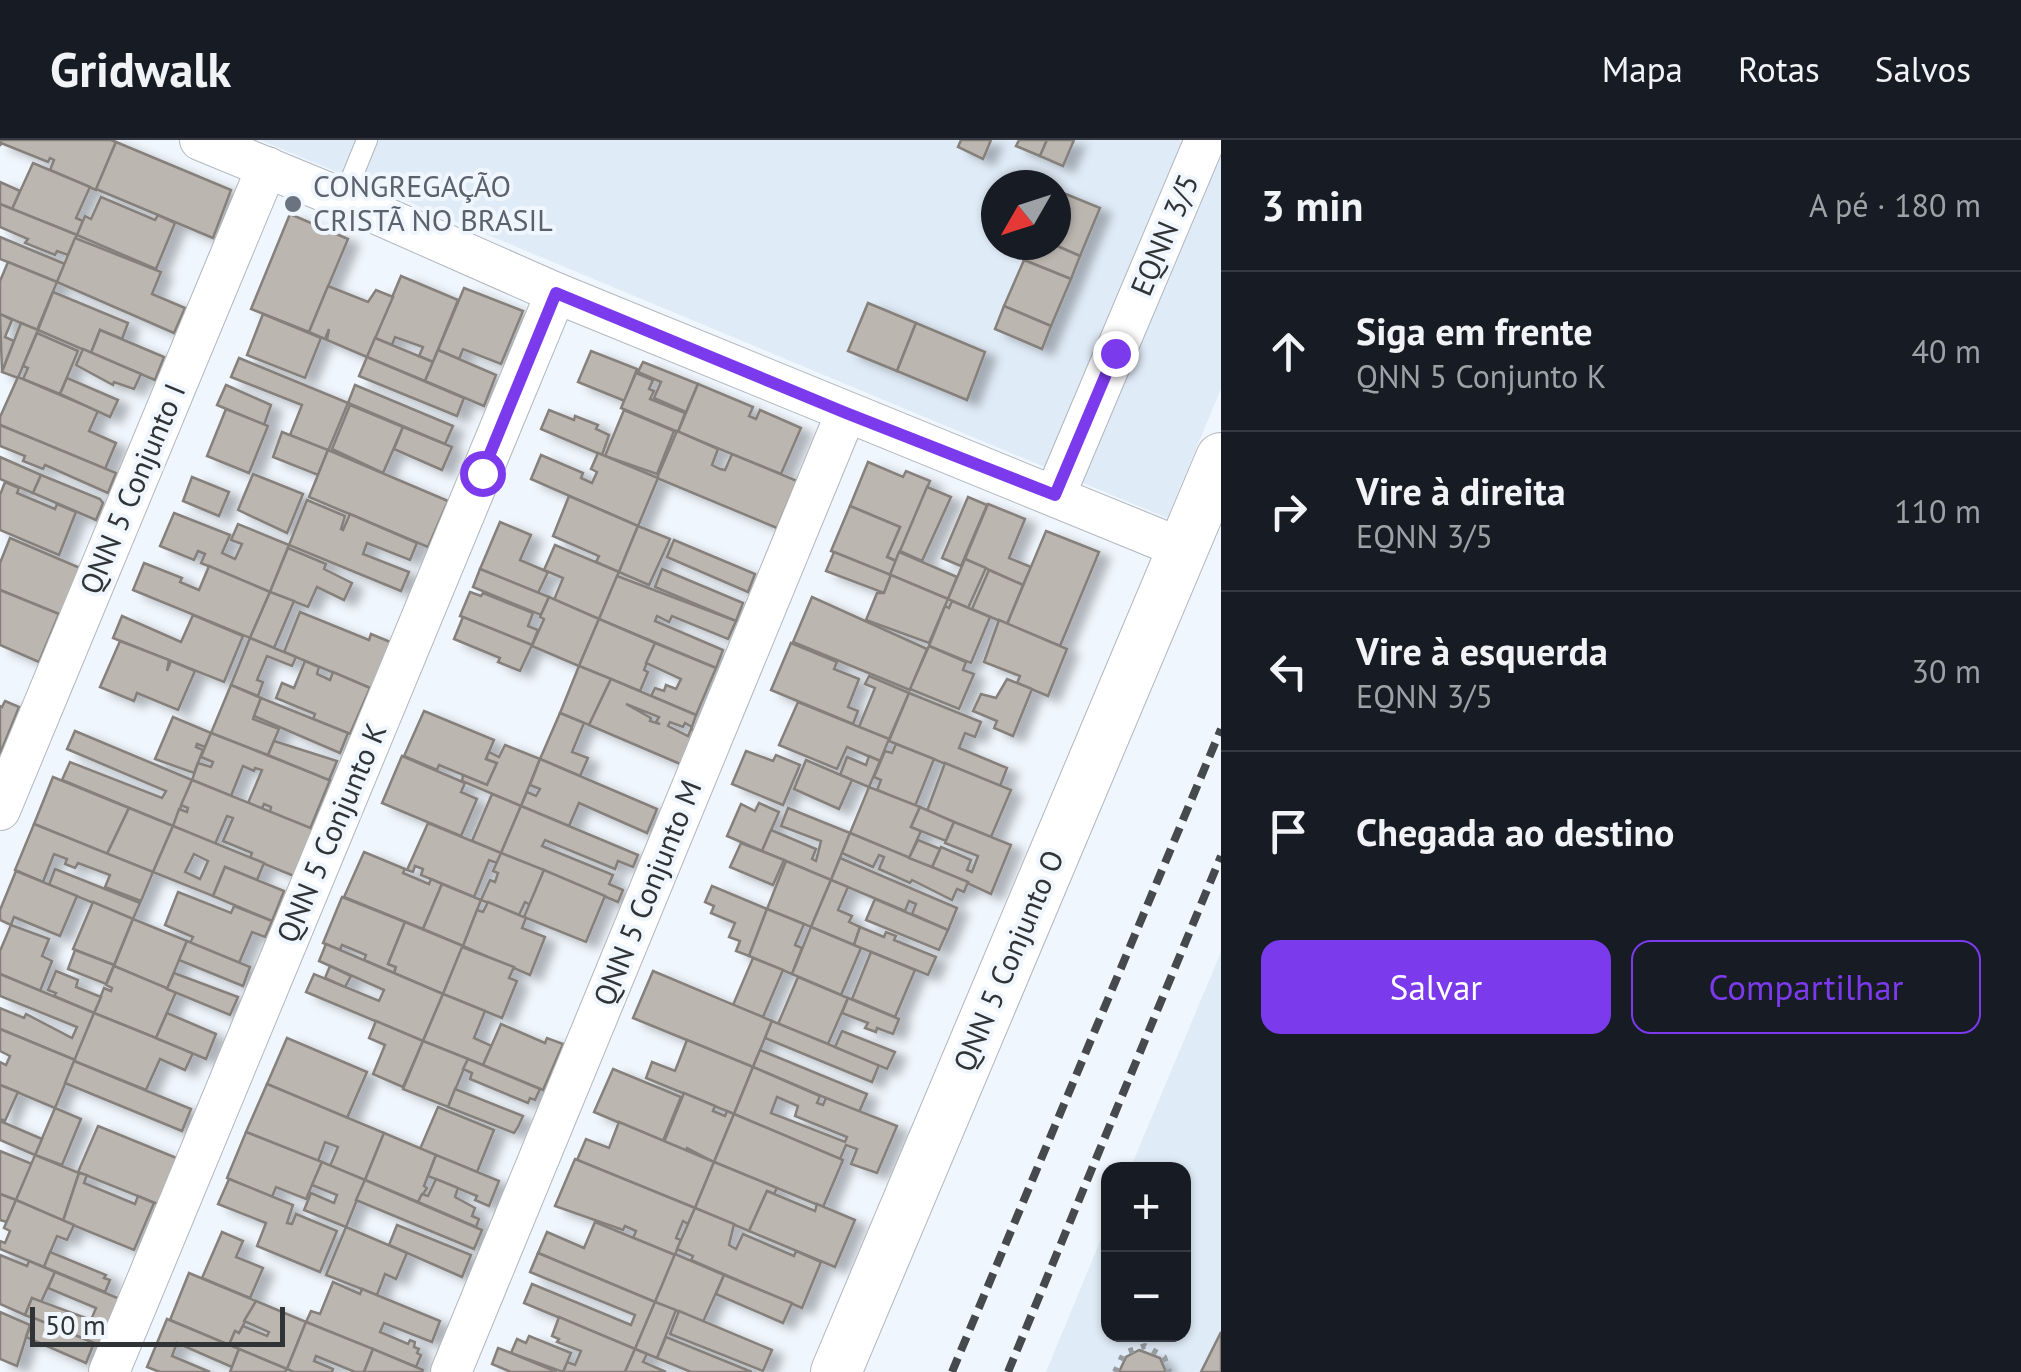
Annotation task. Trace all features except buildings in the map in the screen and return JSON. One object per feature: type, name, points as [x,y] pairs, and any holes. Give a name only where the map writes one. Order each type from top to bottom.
[{"type":"street","points":[[200,140],[556,293],[1183,549]]},
{"type":"street","name":"EQNN 3/5","points":[[1055,495],[1205,140]]},
{"type":"street","name":"QNN 5 Conjunto I","points":[[0,810],[267,167]]},
{"type":"street","name":"QNN 5 Conjunto K","points":[[109,1372],[556,293]]},
{"type":"street","name":"QNN 5 Conjunto M","points":[[450,1372],[846,413]]},
{"type":"street","name":"QNN 5 Conjunto O","points":[[836,1372],[1221,458]]},
{"type":"lane","points":[[343,199],[367,140]]},
{"type":"path","points":[[1115,1372],[1124,1353],[1146,1346],[1164,1356],[1169,1372]]},
{"type":"shaded area","points":[[260,140],[1178,140],[1221,158],[1221,389],[1167,518]]},
{"type":"shaded area","points":[[1221,952],[1221,1372],[1046,1372],[1101,1239],[1101,1342],[1191,1342],[1191,1162],[1133,1162]]},
{"type":"railway","points":[[952,1372],[1221,729]]},
{"type":"railway","points":[[1008,1372],[1221,856]]},
{"type":"place","name":"CONGREGAÇÃO CRISTÃ NO BRASIL","points":[[293,204]]},
{"type":"route","points":[[482,473],[556,293],[1055,495],[1115,353]]}]
